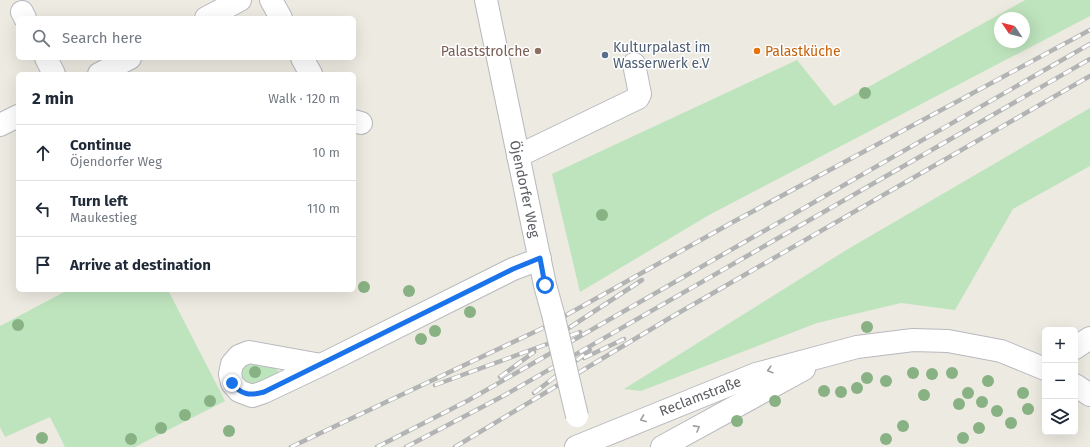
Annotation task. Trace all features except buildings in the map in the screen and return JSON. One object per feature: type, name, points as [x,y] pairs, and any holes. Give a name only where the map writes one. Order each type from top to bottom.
[{"type":"street","points":[[210,16],[240,0]]},
{"type":"street","points":[[271,0],[280,16]]},
{"type":"street","name":"Öjendorfer Weg","points":[[486,0],[545,285],[577,416],[581,446]]},
{"type":"street","points":[[47,60],[53,72]]},
{"type":"street","points":[[103,72],[126,60]]},
{"type":"street","points":[[303,60],[310,72]]},
{"type":"street","points":[[518,156],[638,98],[640,94],[634,64]]},
{"type":"street","points":[[0,125],[16,117]]},
{"type":"street","points":[[321,365],[513,269],[540,258]]},
{"type":"street","points":[[1078,346],[1090,338]]},
{"type":"street","name":"Reclamstraße","points":[[581,446],[756,374],[807,359],[857,347],[913,340],[948,341],[1001,351],[1042,367]]},
{"type":"street","name":"Reclamstraße","points":[[662,447],[828,355]]},
{"type":"street","points":[[1078,387],[1090,395]]},
{"type":"green space","points":[[1025,0],[1090,0],[1090,16],[1030,47],[1030,12],[1003,12]]},
{"type":"green space","points":[[994,17],[994,48],[1029,48],[709,215],[580,292],[552,174],[797,60],[834,106]]},
{"type":"green space","points":[[1090,108],[1090,166],[1013,209],[955,310],[901,303],[817,323],[641,391],[624,389],[848,249]]},
{"type":"green space","points":[[64,292],[169,292],[225,401],[135,447],[65,447],[50,417],[5,437],[0,427],[0,326]]},
{"type":"green space","points":[[259,363],[274,367],[280,373],[251,387],[241,379],[240,373],[246,365]]},
{"type":"railway","points":[[291,447],[545,327],[733,222],[1090,30]]},
{"type":"railway","points":[[377,447],[469,400],[1090,44]]},
{"type":"railway","points":[[406,447],[505,395],[1090,59]]},
{"type":"railway","points":[[455,447],[668,319],[1090,76]]},
{"type":"railway","points":[[555,337],[642,280]]},
{"type":"railway","points":[[435,385],[580,332]]},
{"type":"railway","points":[[584,358],[624,339]]},
{"type":"railway","points":[[534,393],[590,350]]},
{"type":"railway","points":[[500,377],[534,352]]},
{"type":"place","name":"Palaststrolche","points":[[538,51]]},
{"type":"place","name":"Palastküche","points":[[757,51]]},
{"type":"place","name":"Kulturpalast im Wasserwerk e.V","points":[[605,55]]},
{"type":"route","points":[[232,383],[239,391],[252,396],[264,392],[513,269],[540,258],[545,285]]}]
